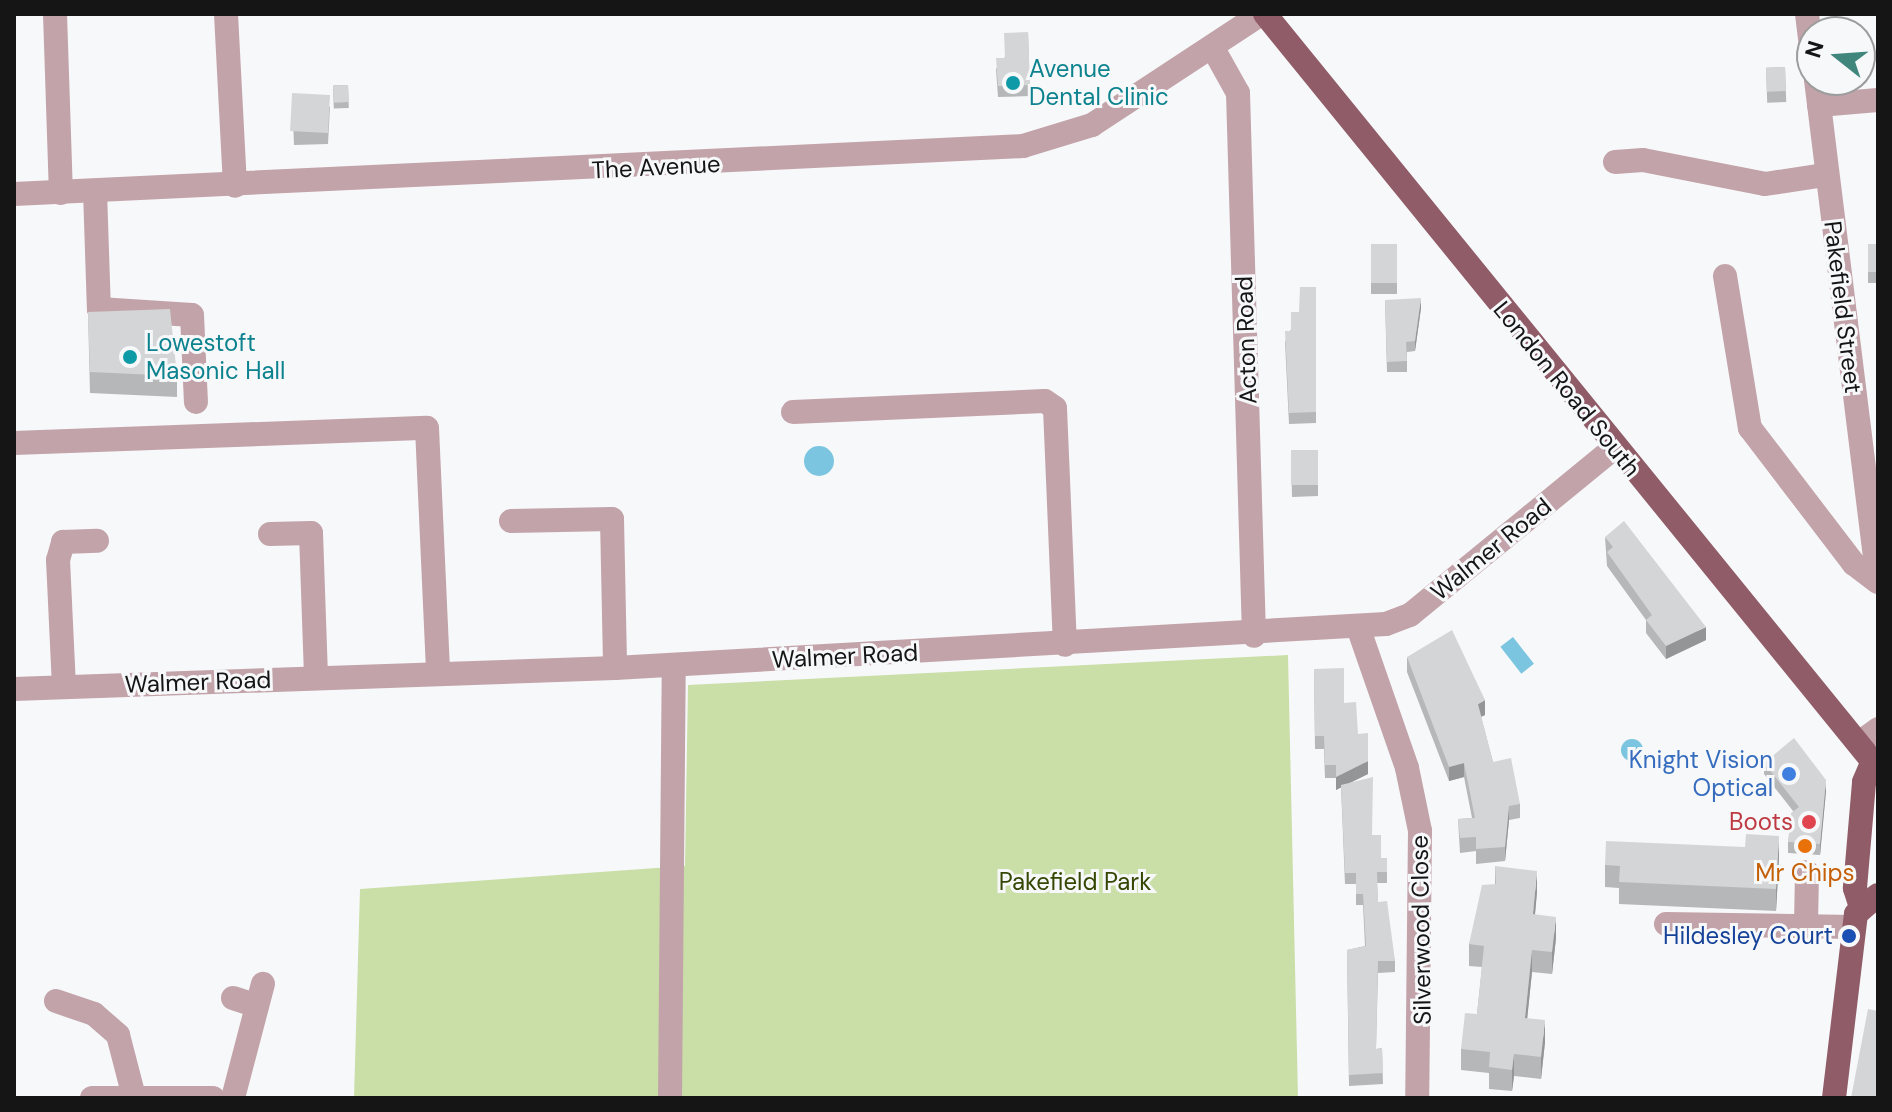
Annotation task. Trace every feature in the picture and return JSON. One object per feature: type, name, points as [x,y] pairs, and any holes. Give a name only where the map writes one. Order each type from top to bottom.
[{"type":"main road","name":"London Road South","points":[[1263,14],[1615,447],[1872,750]]},
{"type":"main road","points":[[1834,1098],[1864,909],[1857,858],[1864,782],[1872,750]]},
{"type":"street","points":[[55,14],[61,193]]},
{"type":"street","points":[[226,14],[235,186]]},
{"type":"street","name":"The Avenue","points":[[14,194],[235,186],[1023,146],[1092,125],[1214,50],[1263,14]]},
{"type":"street","name":"Acton Road","points":[[1214,50],[1238,93],[1254,636]]},
{"type":"street","name":"Pakefield Street","points":[[1818,96],[1825,175],[1878,581]]},
{"type":"street","points":[[1819,105],[1878,100]]},
{"type":"street","points":[[1615,162],[1672,178],[1765,184],[1825,175]]},
{"type":"street","points":[[95,191],[99,309],[192,315],[196,402]]},
{"type":"street","points":[[1725,276],[1750,428],[1854,564],[1878,581]]},
{"type":"street","points":[[793,412],[1045,401],[1055,408],[1065,645]]},
{"type":"street","points":[[14,443],[427,428],[438,674]]},
{"type":"street","name":"Walmer Road","points":[[14,689],[615,668],[1254,636],[1358,627],[1410,615],[1615,447]]},
{"type":"street","points":[[511,521],[612,519],[615,668]]},
{"type":"street","points":[[270,534],[311,533],[316,677]]},
{"type":"street","points":[[64,687],[58,560],[63,542],[97,541]]},
{"type":"street","name":"Silverwood Close","points":[[1358,627],[1407,768],[1420,831],[1417,1098]]},
{"type":"street","points":[[670,1098],[674,665]]},
{"type":"street","points":[[1806,925],[1807,872]]},
{"type":"street","points":[[1666,924],[1806,925],[1864,909]]},
{"type":"street","points":[[233,998],[260,995],[233,1098]]},
{"type":"street","points":[[56,1001],[94,1014],[118,1035],[133,1093]]},
{"type":"street","points":[[92,1098],[133,1093],[213,1098]]},
{"type":"green space","name":"Pakefield Park","points":[[1288,655],[1298,1098],[354,1098],[360,889],[685,866],[688,685]]},
{"type":"water","points":[[819,446],[830,450],[834,461],[830,472],[819,476],[808,472],[804,461],[808,450]]},
{"type":"water","points":[[1513,637],[1534,664],[1521,674],[1500,647]]},
{"type":"water","points":[[1632,739],[1640,742],[1643,750],[1640,758],[1632,761],[1624,758],[1621,750],[1624,742]]},
{"type":"building","name":"Avenue Dental Clinic","points":[[1028,32],[1030,85],[998,86],[996,58],[1005,58],[1004,33]]},
{"type":"building","points":[[1785,67],[1786,91],[1767,92],[1766,68]]},
{"type":"building","points":[[348,85],[349,102],[334,103],[333,86]]},
{"type":"building","points":[[292,93],[330,95],[328,133],[290,131]]},
{"type":"building","points":[[1371,244],[1397,244],[1397,283],[1371,283]]},
{"type":"building","points":[[1868,244],[1878,244],[1878,272],[1868,272]]},
{"type":"building","points":[[1300,287],[1316,287],[1316,412],[1289,413],[1285,331],[1291,331],[1291,312],[1299,312]]},
{"type":"building","points":[[1421,298],[1415,341],[1406,342],[1407,361],[1387,362],[1385,300]]},
{"type":"building","name":"Lowestoft Masonic Hall","points":[[170,309],[177,376],[90,372],[88,312]]},
{"type":"building","points":[[1291,450],[1318,450],[1318,485],[1291,485]]},
{"type":"building","points":[[1624,521],[1706,627],[1666,646],[1646,620],[1652,615],[1607,552],[1613,547],[1605,537]]},
{"type":"building","points":[[1452,630],[1485,700],[1478,704],[1493,762],[1511,758],[1520,804],[1509,806],[1505,847],[1476,849],[1476,837],[1460,838],[1458,819],[1475,818],[1464,763],[1449,767],[1407,657]]},
{"type":"building","points":[[1344,668],[1344,703],[1356,702],[1358,734],[1368,733],[1368,761],[1336,777],[1336,765],[1325,765],[1324,736],[1315,736],[1314,669]]},
{"type":"building","points":[[1794,738],[1826,780],[1820,844],[1788,842],[1791,813],[1799,807],[1764,763]]},
{"type":"building","points":[[1373,777],[1372,835],[1381,835],[1381,858],[1387,858],[1387,872],[1377,872],[1378,902],[1387,901],[1395,961],[1378,961],[1376,1049],[1382,1048],[1383,1073],[1349,1075],[1347,950],[1366,946],[1363,894],[1356,894],[1356,873],[1345,873],[1341,785]]},
{"type":"building","points":[[1746,834],[1779,836],[1776,889],[1619,882],[1620,866],[1605,865],[1606,841],[1745,847]]},
{"type":"building","points":[[1495,866],[1537,871],[1533,914],[1556,917],[1552,952],[1532,950],[1525,1018],[1545,1020],[1541,1057],[1514,1054],[1512,1070],[1489,1067],[1490,1052],[1461,1049],[1465,1013],[1477,1014],[1484,946],[1469,944],[1482,885],[1496,884]]},
{"type":"building","points":[[1868,1009],[1878,1011],[1878,1098],[1851,1098]]},
{"type":"place","name":"Avenue Dental Clinic","points":[[1013,83]]},
{"type":"place","name":"Lowestoft Masonic Hall","points":[[130,357]]},
{"type":"place","name":"Knight Vision Optical","points":[[1789,774]]},
{"type":"place","name":"Boots","points":[[1809,822]]},
{"type":"place","name":"Mr Chips","points":[[1805,846]]},
{"type":"place","name":"Hildesley Court","points":[[1849,936]]}]
